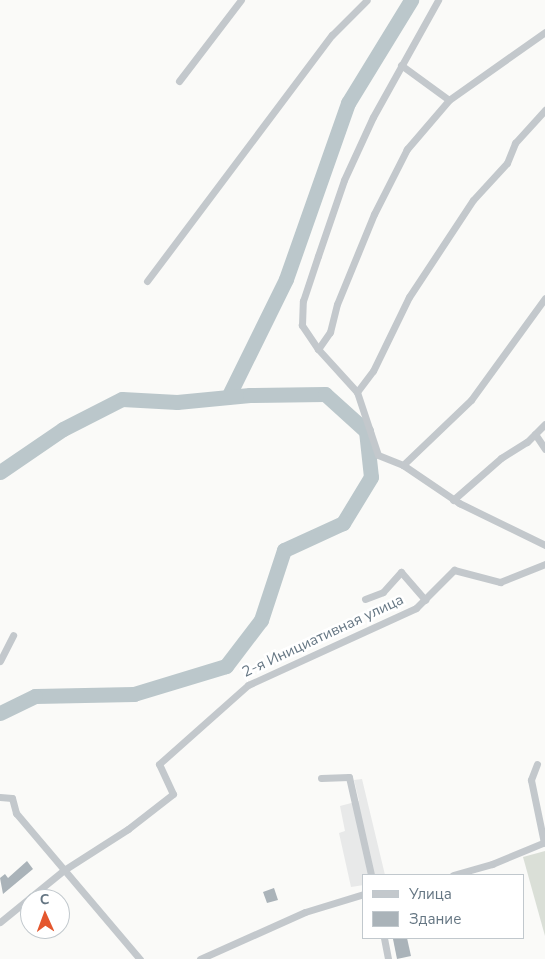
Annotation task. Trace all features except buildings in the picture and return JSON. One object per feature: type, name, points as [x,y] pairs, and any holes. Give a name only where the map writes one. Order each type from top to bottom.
[{"type":"street","points":[[179,81],[241,0]]},
{"type":"street","points":[[147,280],[332,35],[367,0]]},
{"type":"street","points":[[438,0],[401,66],[344,180],[303,301],[302,325],[318,349],[357,392],[378,455],[403,465],[454,500],[545,545]]},
{"type":"street","points":[[318,349],[330,332],[337,304],[374,214],[408,149],[449,100],[545,32]]},
{"type":"street","points":[[401,66],[449,100]]},
{"type":"street","points":[[357,392],[373,371],[409,297],[472,200],[507,163],[515,143],[545,110]]},
{"type":"street","points":[[403,465],[471,400],[545,298]]},
{"type":"street","points":[[454,500],[545,424]]},
{"type":"street","points":[[535,434],[545,449]]},
{"type":"street","name":"2-я Инициативная улица","points":[[0,922],[64,870],[128,829],[173,794],[159,764],[248,685],[416,608],[454,570],[500,582],[545,564]]},
{"type":"street","points":[[365,599],[383,592],[401,572],[425,600]]},
{"type":"street","points":[[0,661],[13,635]]},
{"type":"street","points":[[457,874],[492,864],[544,842],[531,780],[537,764]]},
{"type":"street","points":[[321,778],[349,777],[371,874]]},
{"type":"street","points":[[0,797],[12,798],[16,813],[140,959]]},
{"type":"street","points":[[200,959],[305,912],[362,895]]},
{"type":"street","points":[[384,939],[388,959]]},
{"type":"shaded area","points":[[362,779],[385,874],[362,874],[362,885],[351,887],[339,833],[345,831],[340,806],[359,801],[354,780]]},
{"type":"shaded area","points":[[545,851],[545,936],[523,857]]},
{"type":"waterway","points":[[228,397],[286,279],[348,103],[411,0]]},
{"type":"waterway","points":[[0,472],[63,429],[122,399],[177,402],[250,395],[325,394],[366,431],[371,477],[343,523],[284,550],[261,620],[226,666],[134,694],[35,696],[0,713]]}]
